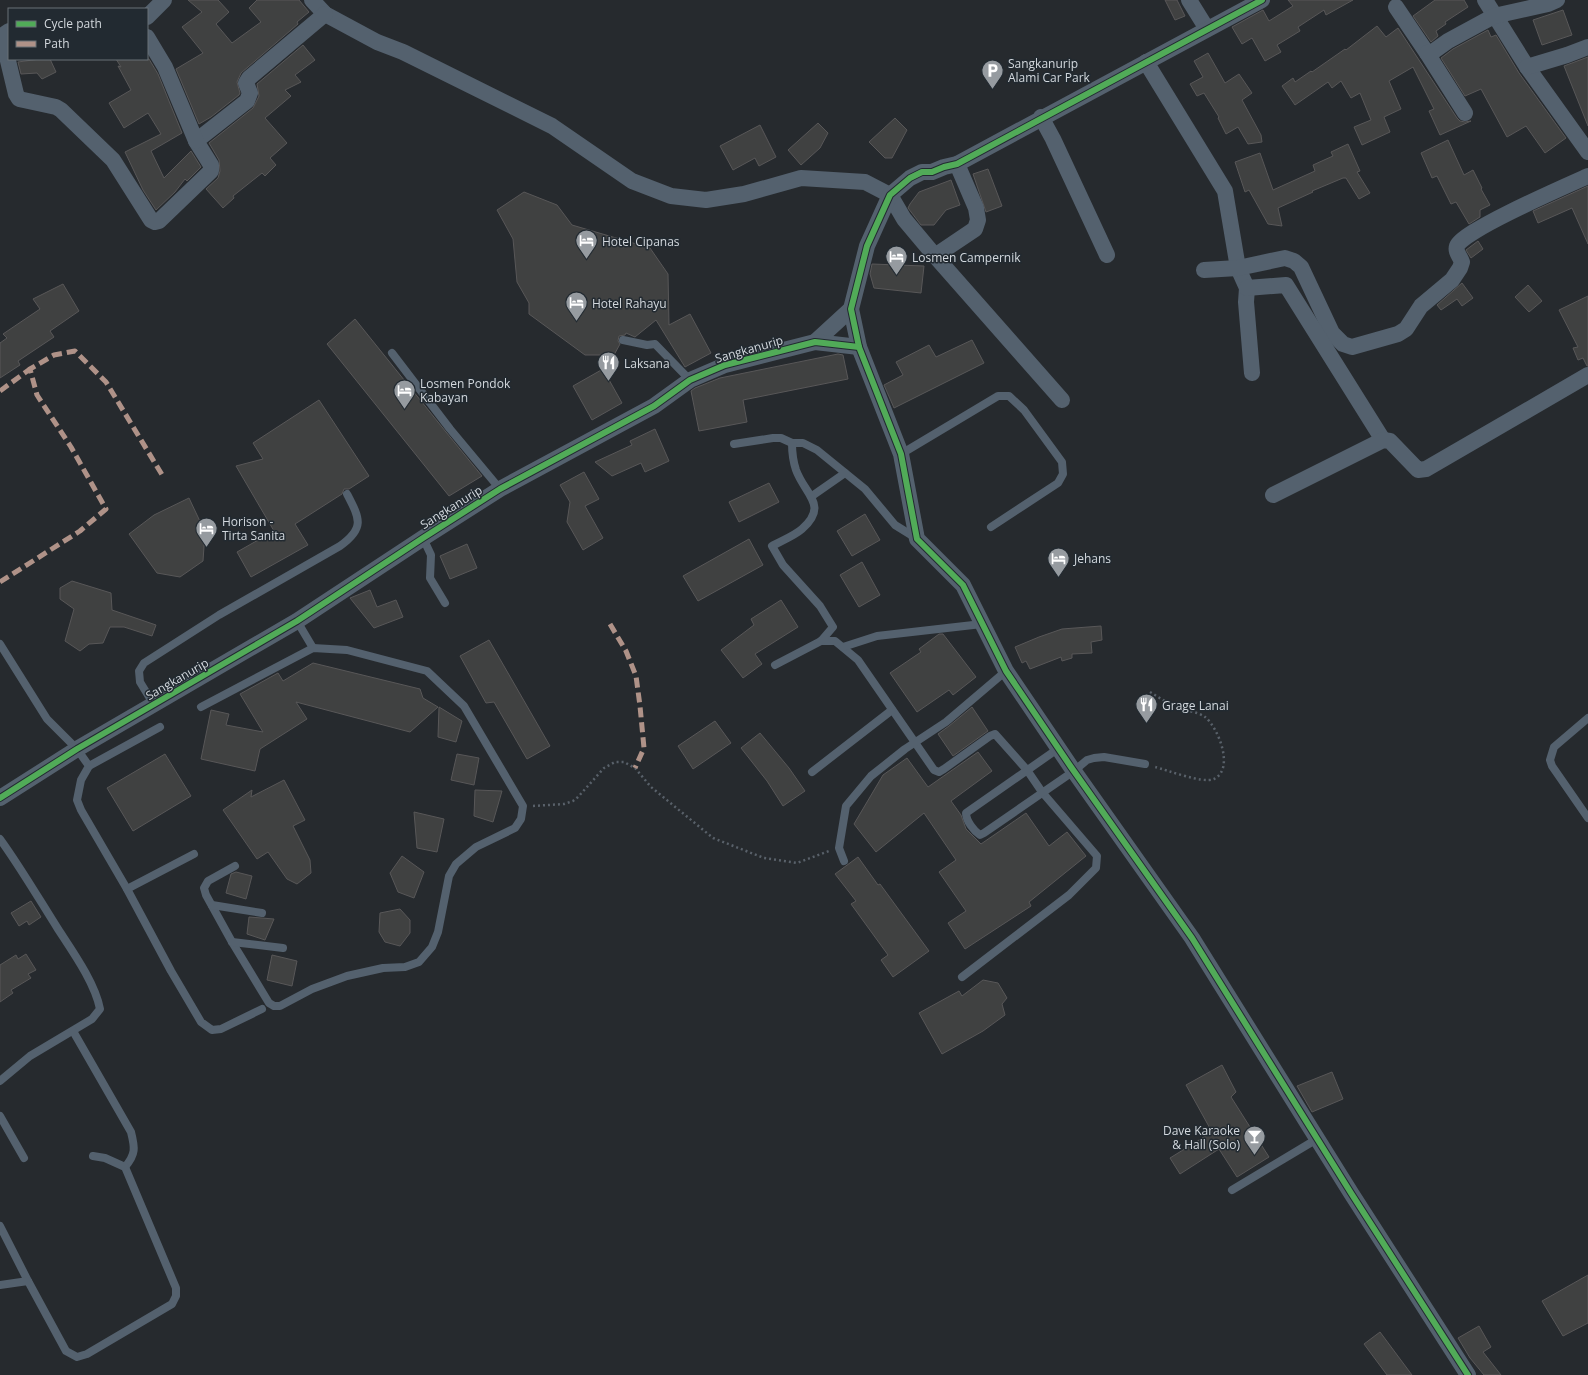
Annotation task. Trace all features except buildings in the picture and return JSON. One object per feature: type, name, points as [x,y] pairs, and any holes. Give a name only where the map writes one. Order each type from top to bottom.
[{"type":"street","points":[[148,16],[164,0]]},
{"type":"street","points":[[312,0],[325,14],[377,42],[403,52],[552,126],[632,181],[671,196],[706,200],[744,194],[801,178],[865,182],[890,194],[904,219],[934,256],[1062,400]]},
{"type":"street","points":[[1189,0],[1207,29]]},
{"type":"street","points":[[1262,0],[1041,117],[957,164],[932,172],[922,172],[910,178],[890,194],[868,246],[851,309],[858,347],[901,454],[917,539],[963,585],[1006,671],[1074,771],[1192,938],[1317,1139],[1468,1375]]},
{"type":"street","points":[[1485,0],[1527,67],[1588,151]]},
{"type":"street","points":[[1427,53],[1434,51],[1448,41],[1494,16],[1548,4],[1557,0]]},
{"type":"street","points":[[1396,7],[1465,113]]},
{"type":"street","points":[[196,141],[247,101],[250,93],[246,83],[249,78],[325,14]]},
{"type":"street","points":[[8,32],[2,36],[16,94],[19,99],[56,107],[61,110],[113,160],[151,220],[155,222],[159,221],[211,171],[211,165],[196,141],[164,67],[148,39]]},
{"type":"street","points":[[1527,67],[1588,47]]},
{"type":"street","points":[[1146,62],[1225,191],[1238,268],[1247,288],[1246,302],[1252,373]]},
{"type":"street","points":[[1041,117],[1053,138],[1107,255]]},
{"type":"street","points":[[934,256],[974,229],[978,220],[976,208],[957,164]]},
{"type":"street","points":[[1204,270],[1238,268],[1285,258],[1294,261],[1301,267],[1332,333],[1343,344],[1352,346],[1365,343],[1398,334],[1406,328],[1421,306],[1452,280],[1462,262],[1456,252],[1457,245],[1463,237],[1513,210],[1588,176]]},
{"type":"street","points":[[1247,288],[1286,285],[1383,440]]},
{"type":"street","points":[[815,342],[851,309]]},
{"type":"street","name":"Sangkanurip","points":[[0,798],[77,749],[296,622],[500,489],[654,406],[690,380],[725,365],[815,342],[858,347]]},
{"type":"street","points":[[1273,495],[1383,440],[1390,441],[1418,470],[1426,469],[1588,375]]},
{"type":"lane","points":[[623,340],[647,345],[655,344],[690,380]]},
{"type":"lane","points":[[392,353],[450,429],[500,489]]},
{"type":"lane","points":[[901,454],[998,396],[1009,396],[1024,410],[1062,462],[1063,474],[1058,483],[992,527]]},
{"type":"lane","points":[[734,444],[781,438],[792,443],[803,443],[817,450],[865,489],[895,525],[917,539]]},
{"type":"lane","points":[[775,665],[821,641],[833,627],[816,602],[783,565],[772,546],[801,530],[813,517],[815,504],[812,496],[803,485],[796,471],[792,456],[792,443]]},
{"type":"lane","points":[[812,496],[845,473]]},
{"type":"lane","points":[[154,705],[140,682],[138,671],[144,663],[219,615],[334,550],[351,538],[357,528],[358,516],[348,494]]},
{"type":"lane","points":[[423,538],[430,555],[430,578],[444,603]]},
{"type":"lane","points":[[296,622],[313,648]]},
{"type":"lane","points":[[843,647],[877,636],[982,624]]},
{"type":"lane","points":[[821,641],[835,641],[858,660],[934,770],[938,772],[944,769],[990,736],[996,734],[1027,770],[1042,792],[1097,856],[1096,868],[1069,895],[962,977]]},
{"type":"lane","points":[[0,644],[47,719],[77,749],[88,766]]},
{"type":"lane","points":[[201,707],[313,648],[347,650],[427,671],[464,706],[523,806],[521,819],[515,828],[476,847],[456,864],[450,876],[438,932],[432,947],[419,962],[405,967],[383,968],[347,976],[312,989],[280,1006],[274,1006],[269,1003],[232,942],[204,888],[208,881],[235,866]]},
{"type":"lane","points":[[844,860],[839,848],[846,806],[871,776],[905,749],[915,744],[969,704],[1006,671]]},
{"type":"lane","points":[[812,772],[892,710]]},
{"type":"lane","points":[[1588,718],[1554,747],[1550,760],[1552,766],[1588,818]]},
{"type":"lane","points":[[160,727],[88,766],[81,780],[77,800],[81,810],[127,889],[171,970],[202,1022],[212,1030],[221,1030],[262,1008]]},
{"type":"lane","points":[[1059,748],[966,813],[968,820],[977,834],[980,835],[984,833],[1074,771],[1087,760],[1104,757],[1145,764]]},
{"type":"lane","points":[[0,840],[17,862],[72,949],[98,997],[100,1010],[92,1019],[30,1056],[0,1081]]},
{"type":"lane","points":[[127,889],[194,854]]},
{"type":"lane","points":[[212,905],[262,913]]},
{"type":"lane","points":[[232,942],[283,948]]},
{"type":"lane","points":[[73,1031],[131,1132],[135,1147],[133,1158],[125,1167]]},
{"type":"lane","points":[[0,1116],[24,1158]]},
{"type":"lane","points":[[1232,1190],[1317,1139]]},
{"type":"lane","points":[[0,1226],[3,1238],[66,1351],[77,1357],[87,1354],[172,1304],[176,1296],[176,1288],[125,1167],[105,1158],[93,1156]]},
{"type":"lane","points":[[0,1285],[28,1281]]},
{"type":"path","points":[[1145,764],[1203,780],[1214,779],[1222,771],[1224,765],[1222,744],[1213,726],[1205,717],[1174,706],[1150,692]]},
{"type":"path","points":[[523,806],[564,804],[573,801],[578,798],[604,768],[615,762],[624,762],[635,768],[651,787],[713,838],[764,858],[797,863],[839,848]]},
{"type":"marked path","points":[[0,582],[80,531],[106,509],[71,447],[37,395],[30,369],[54,355],[75,351],[106,382],[164,478]]},
{"type":"marked path","points":[[0,391],[30,369]]},
{"type":"marked path","points":[[610,624],[626,651],[636,676],[644,748],[635,768]]},
{"type":"cycle path","points":[[1262,0],[957,164],[932,172],[922,172],[910,178],[890,195],[867,246],[851,309],[859,347],[901,454],[917,539],[963,585],[1006,671],[1071,767],[1192,938],[1351,1193],[1468,1375]]},
{"type":"cycle path","points":[[0,798],[77,749],[297,621],[500,489],[654,406],[690,380],[725,365],[815,342],[859,347]]},
{"type":"place","name":"Sangkanurip Alami Car Park","points":[[992,90]]},
{"type":"place","name":"Hotel Cipanas","points":[[587,260]]},
{"type":"place","name":"Losmen Campernik","points":[[897,276]]},
{"type":"place","name":"Hotel Rahayu","points":[[576,322]]},
{"type":"place","name":"Laksana","points":[[609,382]]},
{"type":"place","name":"Losmen Pondok Kabayan","points":[[404,410]]},
{"type":"place","name":"Horison - Tirta Sanita","points":[[206,548]]},
{"type":"place","name":"Jehans","points":[[1058,578]]},
{"type":"place","name":"Grage Lanai","points":[[1146,724]]},
{"type":"place","name":"Dave Karaoke & Hall (Solo)","points":[[1255,1156]]}]
